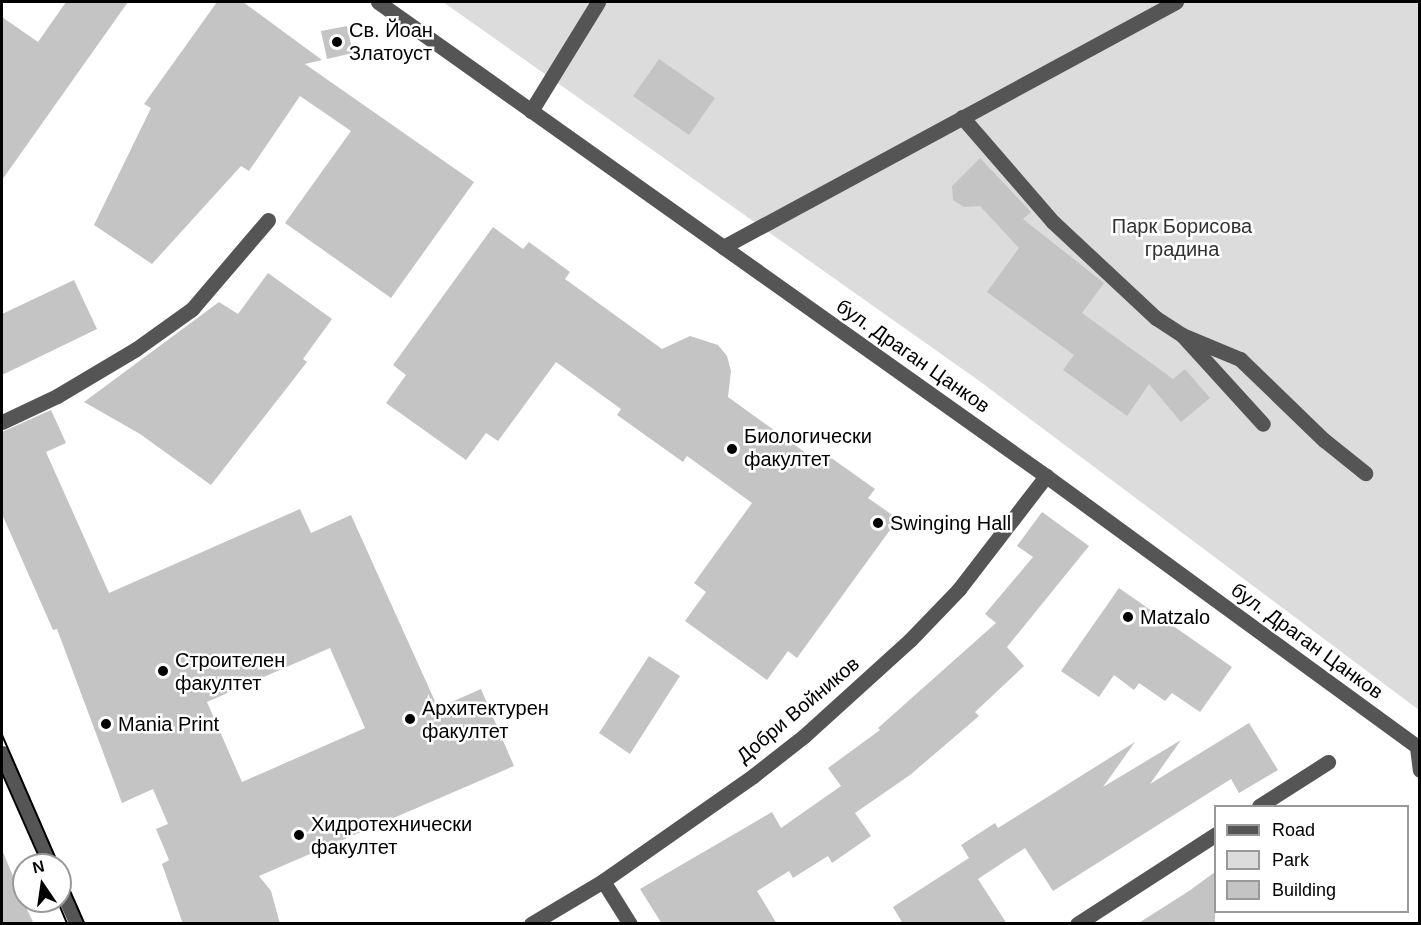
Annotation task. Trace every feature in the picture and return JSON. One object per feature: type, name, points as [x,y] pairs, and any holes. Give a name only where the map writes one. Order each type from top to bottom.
[{"type":"street","name":"бул. Драган Цанков","points":[[378,2],[1046,476],[1418,748]]},
{"type":"street","points":[[531,111],[598,2]]},
{"type":"street","points":[[723,247],[1176,2]]},
{"type":"street","points":[[962,117],[1053,222],[1156,318],[1182,335],[1240,359],[1317,433],[1365,473]]},
{"type":"street","points":[[2,422],[57,396],[136,349],[192,309],[268,220]]},
{"type":"street","points":[[1182,335],[1263,424]]},
{"type":"street","name":"Добри Войников","points":[[531,924],[603,881],[753,776],[863,684],[959,589],[1046,476]]},
{"type":"street","points":[[1418,748],[1419,770]]},
{"type":"street","points":[[2,753],[46,853]]},
{"type":"street","points":[[1262,805],[1328,762]]},
{"type":"street","points":[[1077,924],[1214,835]]},
{"type":"street","points":[[603,881],[630,924]]},
{"type":"green space","name":"Парк Борисова градина","points":[[443,2],[1419,2],[1419,710],[978,380]]},
{"type":"building","points":[[66,2],[128,2],[2,180],[2,17],[38,42]]},
{"type":"building","points":[[217,2],[243,2],[322,60],[305,64],[474,182],[391,298],[285,223],[351,131],[300,96],[249,171],[241,166],[152,264],[94,225],[151,108],[144,104]]},
{"type":"building","name":"Св. Йоан Златоуст","points":[[347,26],[353,53],[327,59],[321,31]]},
{"type":"building","points":[[659,59],[715,98],[689,135],[633,96]]},
{"type":"building","points":[[980,158],[1031,212],[1023,219],[1104,283],[1082,313],[1173,379],[1185,369],[1210,398],[1181,422],[1149,384],[1127,416],[1063,370],[1074,355],[987,292],[1019,248],[980,206],[964,207],[953,200],[952,186]]},
{"type":"building","name":"Биологически факултет","points":[[493,227],[523,249],[529,242],[570,272],[565,279],[662,349],[690,336],[718,345],[727,356],[731,371],[728,397],[824,466],[830,457],[875,489],[868,498],[898,519],[797,658],[788,651],[767,680],[685,621],[706,592],[694,583],[752,503],[687,456],[683,462],[617,415],[621,409],[556,362],[498,441],[486,433],[466,460],[386,403],[406,375],[393,365]]},
{"type":"building","points":[[268,273],[332,319],[303,359],[307,362],[211,485],[140,434],[84,402],[219,302],[238,314]]},
{"type":"building","points":[[74,280],[97,329],[2,375],[2,314]]},
{"type":"building","points":[[51,410],[66,443],[46,452],[109,593],[300,509],[311,533],[351,515],[438,708],[481,689],[514,766],[259,876],[271,891],[280,924],[183,924],[162,864],[169,860],[156,829],[168,824],[153,789],[122,803],[57,629],[53,630],[2,514],[2,432]],"holes":[[[330,648],[365,728],[242,782],[207,702]]]},
{"type":"building","points":[[1042,512],[1089,546],[1007,647],[1024,666],[975,712],[979,716],[910,775],[855,813],[871,836],[832,863],[828,856],[793,878],[789,871],[757,891],[777,924],[662,924],[640,889],[772,812],[781,828],[841,786],[828,768],[880,730],[878,728],[996,623],[985,614],[1033,557],[1017,546]]},
{"type":"building","points":[[1119,588],[1232,667],[1200,712],[1172,693],[1165,701],[1139,683],[1134,690],[1114,675],[1099,697],[1061,671]]},
{"type":"building","points":[[649,656],[680,676],[630,754],[599,733]]},
{"type":"building","points":[[1249,723],[1278,770],[1239,793],[1231,779],[1053,891],[1025,848],[978,879],[1007,924],[903,924],[893,907],[969,858],[961,845],[995,823],[998,828],[1135,742],[1103,787],[1181,740],[1150,784]]},
{"type":"building","points":[[2,850],[12,874],[12,913],[29,913],[34,924],[2,924]]},
{"type":"building","points":[[1214,873],[1215,924],[1137,924]]},
{"type":"tram line","points":[[2,734],[54,853]]},
{"type":"tram line","points":[[2,772],[38,853]]},
{"type":"tram line","points":[[72,894],[85,924]]},
{"type":"tram line","points":[[63,913],[68,924]]},
{"type":"place","name":"Св. Йоан Златоуст","points":[[337,42]]},
{"type":"place","name":"Биологически факултет","points":[[732,449]]},
{"type":"place","name":"Swinging Hall","points":[[878,523]]},
{"type":"place","name":"Matzalo","points":[[1128,617]]},
{"type":"place","name":"Строителен факултет","points":[[163,671]]},
{"type":"place","name":"Архитектурен факултет","points":[[410,719]]},
{"type":"place","name":"Mania Print","points":[[106,724]]},
{"type":"place","name":"Хидротехнически факултет","points":[[299,835]]}]
